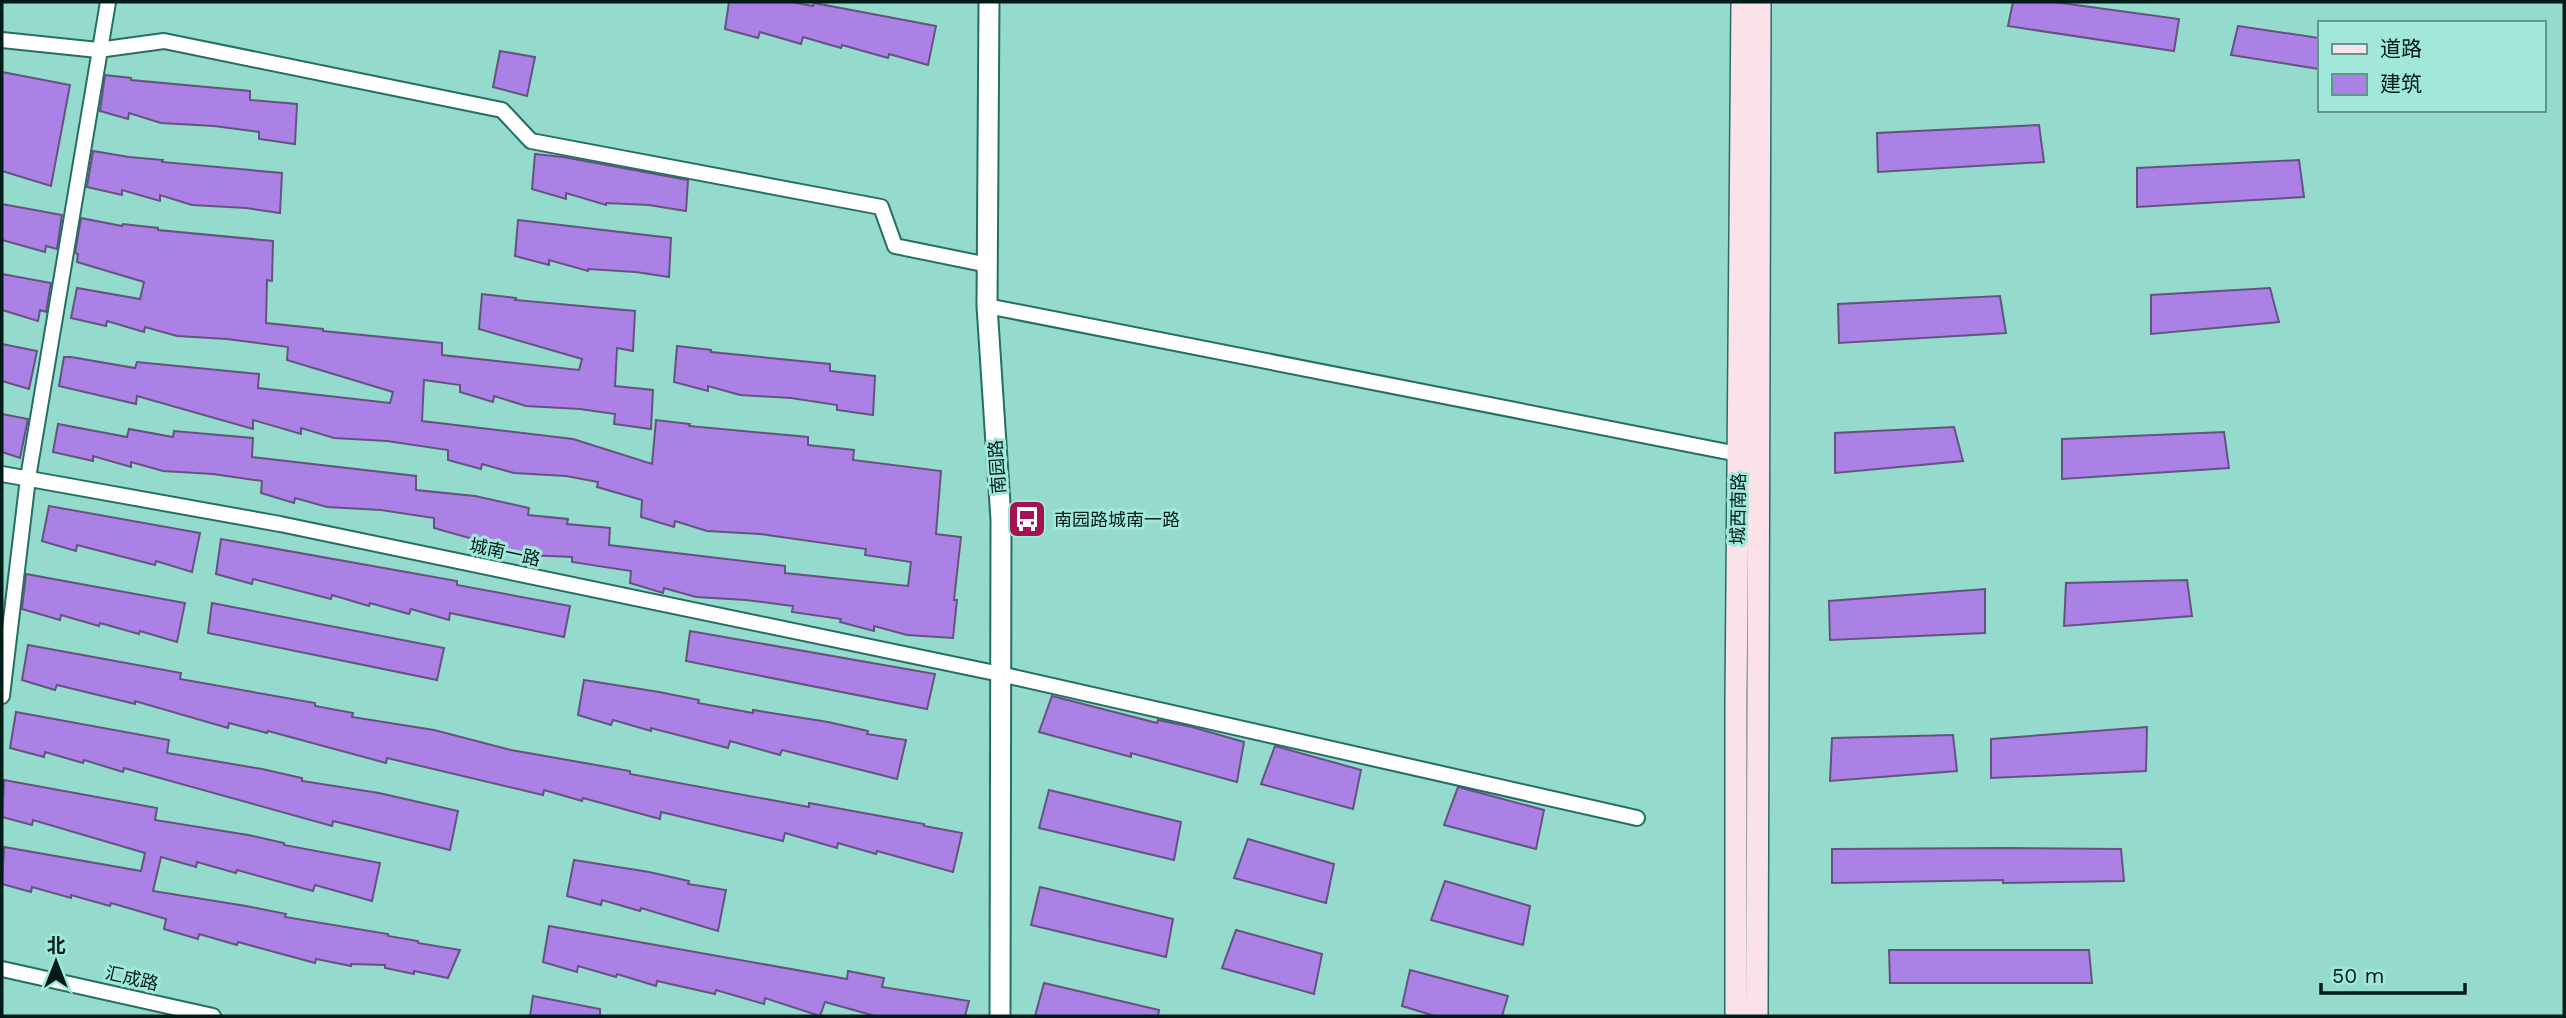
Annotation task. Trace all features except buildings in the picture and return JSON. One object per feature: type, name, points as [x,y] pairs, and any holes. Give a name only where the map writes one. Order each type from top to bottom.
[{"type":"main road","name":"城西南路","points":[[1735,1016],[1742,2]]},
{"type":"main road","name":"城西南路","points":[[1757,1016],[1760,2]]},
{"type":"street","points":[[2,696],[28,478],[108,2]]},
{"type":"street","name":"南园路","points":[[989,2],[987,306],[1001,520],[1000,1016]]},
{"type":"street","points":[[2,40],[98,50],[164,41],[502,110],[531,141],[881,207],[895,246],[988,265]]},
{"type":"street","points":[[987,306],[1738,454]]},
{"type":"street","name":"城南一路","points":[[2,474],[280,524],[1000,674],[1637,818]]},
{"type":"street","name":"汇成路","points":[[2,968],[213,1016]]},
{"type":"place","name":"南园路城南一路","points":[[1027,519]]}]
